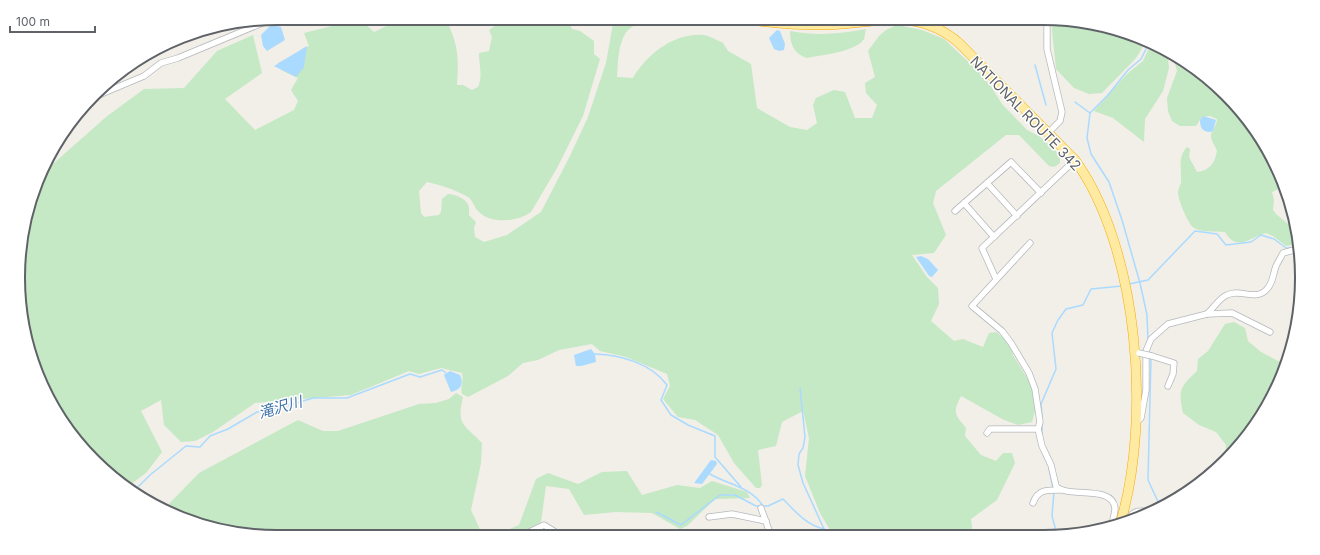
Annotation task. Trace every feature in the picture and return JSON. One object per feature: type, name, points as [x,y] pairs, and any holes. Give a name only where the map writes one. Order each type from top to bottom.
[{"type":"highway","name":"NATIONAL ROUTE 342","points":[[802,25],[830,25]]},
{"type":"highway","name":"NATIONAL ROUTE 342","points":[[933,25],[959,43],[1049,132],[1075,160],[1097,195],[1112,235],[1131,318],[1137,353],[1136,423],[1132,463],[1122,518]]},
{"type":"street","points":[[1047,25],[1047,50],[1062,112],[1060,121],[1049,132]]},
{"type":"street","points":[[107,91],[144,76],[161,63],[178,58],[254,26]]},
{"type":"street","points":[[996,279],[982,248],[1075,160]]},
{"type":"street","points":[[955,211],[1011,162],[1041,193]]},
{"type":"street","points":[[987,183],[1016,216]]},
{"type":"street","points":[[964,203],[994,237]]},
{"type":"street","points":[[1030,243],[972,306],[1002,331],[1012,343],[1029,373],[1035,389],[1040,422],[1038,429],[1042,446],[1051,465],[1056,486],[1061,490]]},
{"type":"street","points":[[1207,314],[1222,297],[1228,294],[1235,292],[1255,296],[1262,294],[1270,285],[1276,266],[1283,253],[1293,250]]},
{"type":"street","points":[[1136,423],[1141,418],[1146,390],[1146,351],[1151,339],[1172,322],[1207,314],[1232,313],[1270,332]]},
{"type":"street","points":[[1137,353],[1174,363],[1173,374],[1168,386]]},
{"type":"street","points":[[986,433],[990,429],[1038,429]]},
{"type":"street","points":[[1033,503],[1036,495],[1042,490],[1061,490],[1098,494],[1114,504],[1115,509],[1113,520]]},
{"type":"street","points":[[761,508],[769,530]]},
{"type":"street","points":[[709,517],[732,514],[766,521]]},
{"type":"street","points":[[534,530],[544,525],[552,530]]},
{"type":"green space","points":[[336,25],[366,25],[374,32],[389,25],[448,25],[457,51],[457,85],[463,85],[472,90],[478,87],[480,79],[479,53],[489,51],[492,37],[489,30],[496,25],[570,25],[572,29],[580,31],[594,41],[594,54],[600,59],[583,116],[557,168],[531,212],[512,220],[497,220],[484,216],[477,210],[468,197],[448,188],[427,182],[419,191],[421,213],[424,217],[439,215],[441,212],[442,199],[448,194],[457,196],[464,200],[469,208],[469,215],[476,222],[474,228],[475,237],[484,242],[507,235],[541,212],[588,117],[606,63],[613,25],[635,25],[627,31],[622,41],[619,53],[617,77],[633,78],[654,53],[672,41],[692,35],[703,35],[723,43],[728,51],[751,64],[757,108],[790,127],[807,130],[817,123],[813,105],[816,98],[834,90],[845,92],[855,118],[872,118],[877,105],[866,93],[865,83],[875,77],[868,51],[879,36],[886,30],[897,25],[922,30],[944,39],[976,69],[990,85],[1002,104],[1027,130],[1039,136],[1060,155],[1060,163],[1054,167],[1049,166],[1019,135],[1006,135],[936,191],[933,203],[946,235],[934,253],[912,255],[927,277],[938,288],[939,304],[931,321],[954,341],[963,339],[983,347],[989,333],[996,332],[1009,342],[1013,355],[1032,386],[1036,407],[1032,422],[1018,425],[1004,420],[961,396],[958,401],[956,413],[966,428],[965,436],[981,455],[996,461],[1003,453],[1012,453],[1015,463],[997,500],[971,519],[972,530],[830,530],[820,513],[805,476],[809,438],[803,411],[782,422],[776,446],[758,450],[762,485],[760,488],[756,488],[734,463],[718,435],[695,420],[678,417],[663,399],[670,386],[667,374],[626,357],[600,351],[592,344],[559,350],[538,360],[523,363],[508,376],[468,397],[462,394],[462,373],[441,368],[419,374],[409,371],[351,395],[255,403],[213,432],[195,441],[181,442],[164,425],[161,400],[141,411],[162,452],[146,473],[132,483],[124,478],[88,444],[77,431],[59,404],[38,359],[30,327],[27,310],[25,278],[27,245],[38,196],[51,165],[106,117],[144,89],[184,88],[217,51],[253,35],[262,73],[225,99],[255,130],[294,110],[298,101],[291,90],[298,78],[281,70],[278,63],[309,46],[304,33]]},
{"type":"green space","points":[[1052,26],[1075,27],[1124,38],[1143,46],[1136,58],[1102,93],[1089,94],[1074,88],[1056,69]]},
{"type":"green space","points":[[866,29],[864,39],[854,47],[838,52],[807,58],[796,51],[790,36],[790,31],[809,34],[828,34]]},
{"type":"green space","points":[[1149,49],[1168,59],[1169,68],[1163,91],[1145,119],[1144,142],[1113,118],[1094,111],[1127,74],[1143,61]]},
{"type":"green space","points":[[1175,63],[1196,77],[1221,99],[1243,124],[1252,137],[1269,166],[1279,190],[1272,192],[1274,200],[1273,210],[1289,225],[1293,245],[1286,246],[1273,236],[1266,233],[1244,242],[1234,241],[1225,232],[1198,230],[1189,222],[1178,196],[1181,183],[1182,155],[1187,147],[1190,149],[1189,157],[1197,172],[1205,170],[1211,166],[1217,151],[1211,137],[1217,119],[1210,116],[1202,117],[1196,126],[1180,126],[1172,121],[1168,111],[1167,98],[1177,71]]},
{"type":"green space","points":[[1234,322],[1245,328],[1248,341],[1261,352],[1278,361],[1281,360],[1261,404],[1243,431],[1226,451],[1226,445],[1216,432],[1199,425],[1183,413],[1181,399],[1181,393],[1184,385],[1197,371],[1198,359],[1208,351],[1225,324]]},
{"type":"green space","points":[[456,393],[463,397],[460,413],[461,419],[466,427],[482,443],[481,463],[471,510],[480,530],[278,530],[245,528],[196,517],[168,505],[199,473],[298,420],[323,431],[338,431],[419,404],[436,403],[449,399]]},
{"type":"green space","points":[[627,471],[642,495],[677,485],[700,488],[712,481],[747,492],[750,498],[715,499],[687,526],[680,529],[652,513],[616,512],[584,515],[569,489],[546,486],[541,522],[526,530],[507,530],[519,525],[536,479],[548,473],[578,484],[602,472]]},
{"type":"water","points":[[271,25],[275,25],[281,27],[285,40],[267,51],[263,46],[261,35]]},
{"type":"water","points":[[777,30],[780,31],[785,44],[784,50],[779,51],[774,49],[769,38]]},
{"type":"water","points":[[307,46],[304,67],[296,77],[274,66]]},
{"type":"water","points":[[1203,116],[1216,120],[1213,131],[1207,132],[1202,129],[1200,120]]},
{"type":"water","points":[[921,256],[928,259],[938,270],[932,277],[929,276],[916,257]]},
{"type":"water","points":[[591,349],[595,354],[596,362],[576,366],[574,355]]},
{"type":"water","points":[[450,371],[460,375],[462,381],[461,386],[457,390],[451,392],[444,375]]},
{"type":"water","points":[[711,460],[716,461],[717,464],[702,484],[694,483]]},
{"type":"waterway","points":[[1147,48],[1141,59],[1128,70],[1108,95],[1090,113],[1087,138],[1091,154],[1109,182],[1122,220],[1140,283],[1147,315],[1148,341]]},
{"type":"waterway","points":[[1035,65],[1046,105]]},
{"type":"waterway","points":[[1075,102],[1090,113]]},
{"type":"waterway","points":[[1129,284],[1148,280],[1195,231],[1217,234],[1226,245],[1251,242],[1261,235],[1274,239],[1286,248],[1293,248]]},
{"type":"waterway","points":[[1042,417],[1041,404],[1056,369],[1052,333],[1058,320],[1066,309],[1083,305],[1091,289],[1122,286]]},
{"type":"waterway","points":[[595,354],[625,358],[644,366],[660,377],[667,385],[661,400],[671,415],[688,425],[715,436],[715,457],[741,487]]},
{"type":"waterway","points":[[1151,358],[1148,480],[1158,502]]},
{"type":"waterway","name":"滝沢川","points":[[138,487],[150,475],[186,446],[200,447],[210,436],[228,429],[257,412],[313,398],[347,398],[410,374],[420,377],[442,370],[446,373]]},
{"type":"waterway","points":[[800,388],[805,437],[803,448],[799,454],[798,465],[803,483],[825,530]]},
{"type":"waterway","points":[[1042,421],[1042,437]]},
{"type":"waterway","points":[[1049,468],[1053,488]]},
{"type":"waterway","points":[[710,474],[746,490],[763,506]]},
{"type":"waterway","points":[[1054,491],[1052,516],[1055,529]]},
{"type":"waterway","points":[[656,512],[681,525],[720,495],[735,495],[756,506],[768,506],[783,499],[806,521],[824,529]]}]
